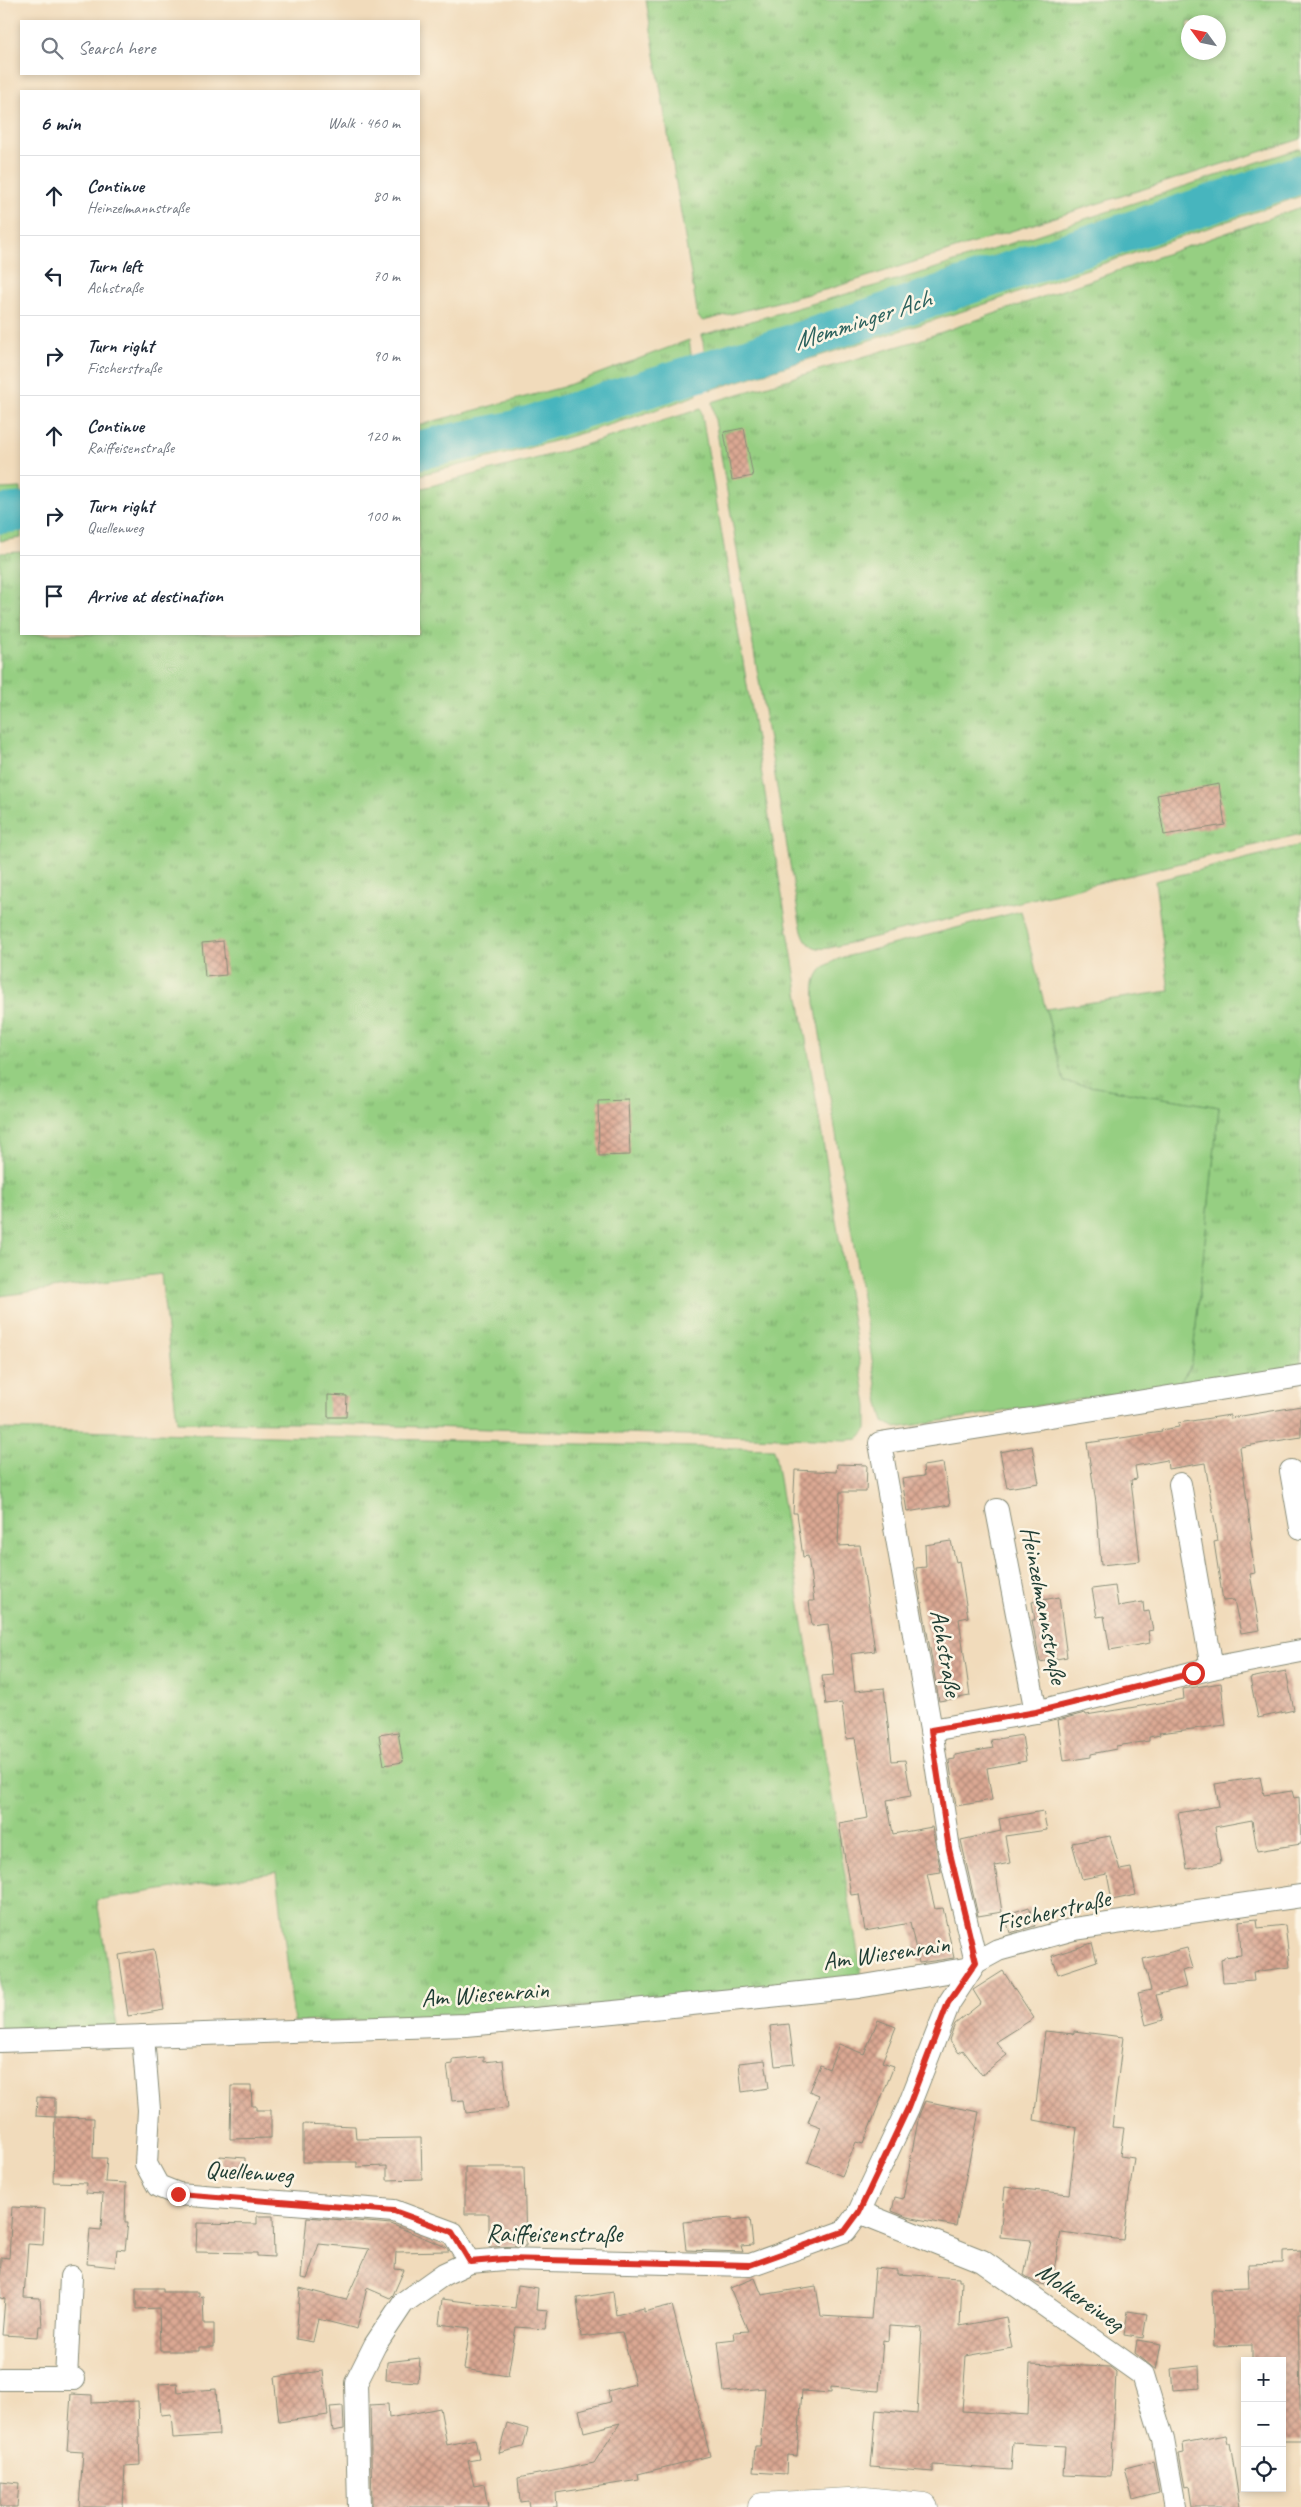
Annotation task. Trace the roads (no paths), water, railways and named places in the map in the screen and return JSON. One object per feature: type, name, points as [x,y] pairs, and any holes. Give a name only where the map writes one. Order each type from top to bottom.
[{"type":"street","name":"Achstraße","points":[[974,1965],[949,1849],[891,1494],[880,1443],[1301,1376]]},
{"type":"street","points":[[1291,1471],[1301,1528]]},
{"type":"street","points":[[1180,1484],[1212,1668]]},
{"type":"street","name":"Heinzelmannstraße","points":[[997,1510],[1036,1712]]},
{"type":"street","name":"Heinzelmannstraße","points":[[931,1730],[1036,1712],[1212,1668],[1301,1651]]},
{"type":"street","name":"Fischerstraße","points":[[859,2212],[908,2108],[948,2003],[974,1965],[998,1950],[1074,1929],[1301,1896]]},
{"type":"street","name":"Am Wiesenrain","points":[[0,2041],[429,2026],[526,2020],[858,1987],[974,1965]]},
{"type":"street","name":"Quellenweg","points":[[143,2036],[149,2110],[146,2164],[158,2186],[178,2194],[394,2211],[452,2232],[470,2262]]},
{"type":"street","name":"Raiffeisenstraße","points":[[359,2507],[356,2383],[375,2345],[403,2303],[444,2274],[470,2262],[504,2259],[750,2265],[845,2231],[859,2212]]},
{"type":"street","name":"Molkereiweg","points":[[859,2212],[982,2261],[1143,2374],[1164,2440],[1176,2507]]},
{"type":"street","points":[[0,2379],[70,2379],[71,2277]]},
{"type":"street","points":[[762,2507],[865,2501],[924,2507]]},
{"type":"waterway","name":"Memminger Ach","points":[[420,450],[514,430],[797,342],[1301,174]]},
{"type":"waterway","name":"Memminger Ach","points":[[0,514],[20,512]]}]
